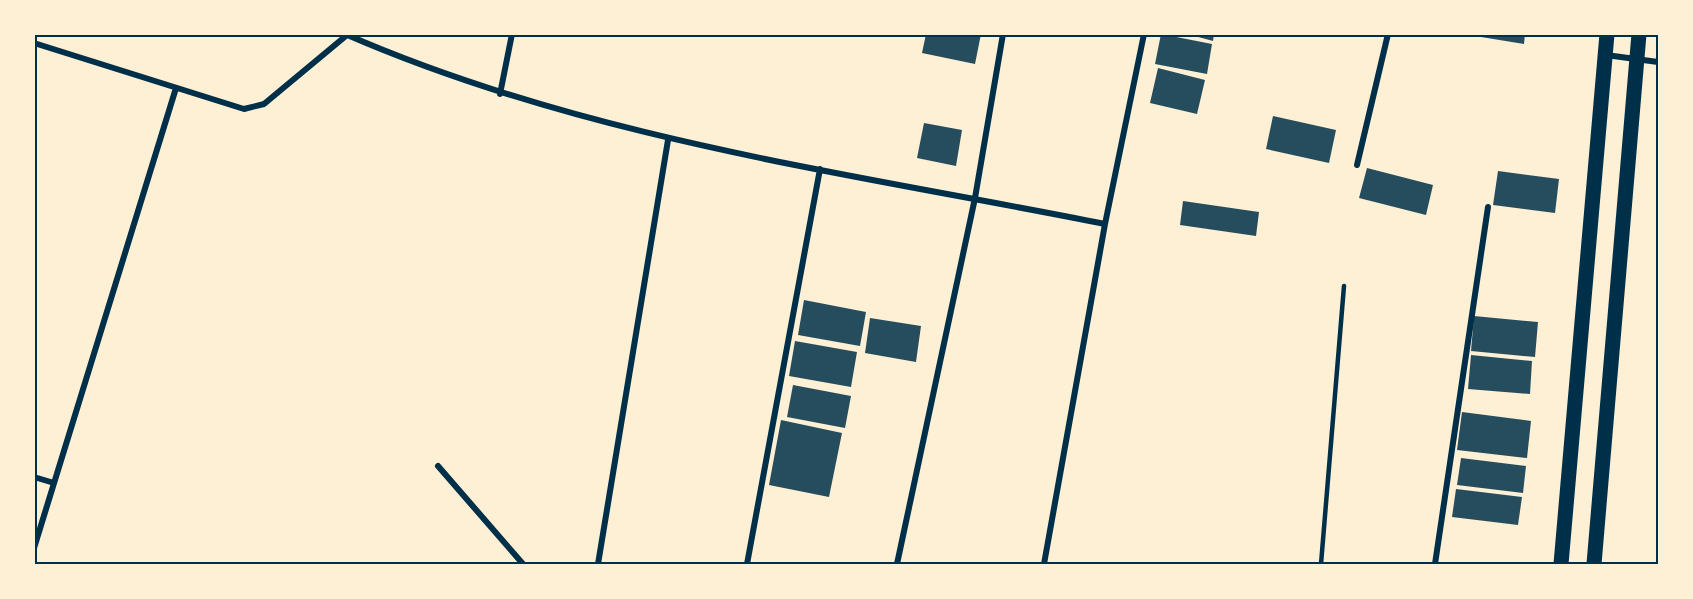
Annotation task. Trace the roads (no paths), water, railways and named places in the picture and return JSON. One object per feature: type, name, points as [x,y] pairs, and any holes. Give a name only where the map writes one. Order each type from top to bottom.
[{"type":"main road","points":[[1561,564],[1606,34]]},
{"type":"main road","points":[[1594,564],[1639,34]]},
{"type":"street","points":[[500,94],[512,34]]},
{"type":"street","points":[[897,564],[975,198],[1003,34]]},
{"type":"street","points":[[1044,564],[1105,224],[1144,34]]},
{"type":"street","points":[[1358,165],[1388,34]]},
{"type":"street","points":[[34,43],[244,109],[264,105],[346,35],[424,67],[500,94],[668,140],[1105,224]]},
{"type":"street","points":[[1605,55],[1659,62]]},
{"type":"street","points":[[34,548],[176,88]]},
{"type":"street","points":[[598,564],[668,140]]},
{"type":"street","points":[[747,564],[820,169]]},
{"type":"street","points":[[1435,564],[1488,207]]},
{"type":"street","points":[[438,466],[523,564]]},
{"type":"street","points":[[34,477],[54,483]]},
{"type":"lane","points":[[1321,564],[1344,286]]}]
